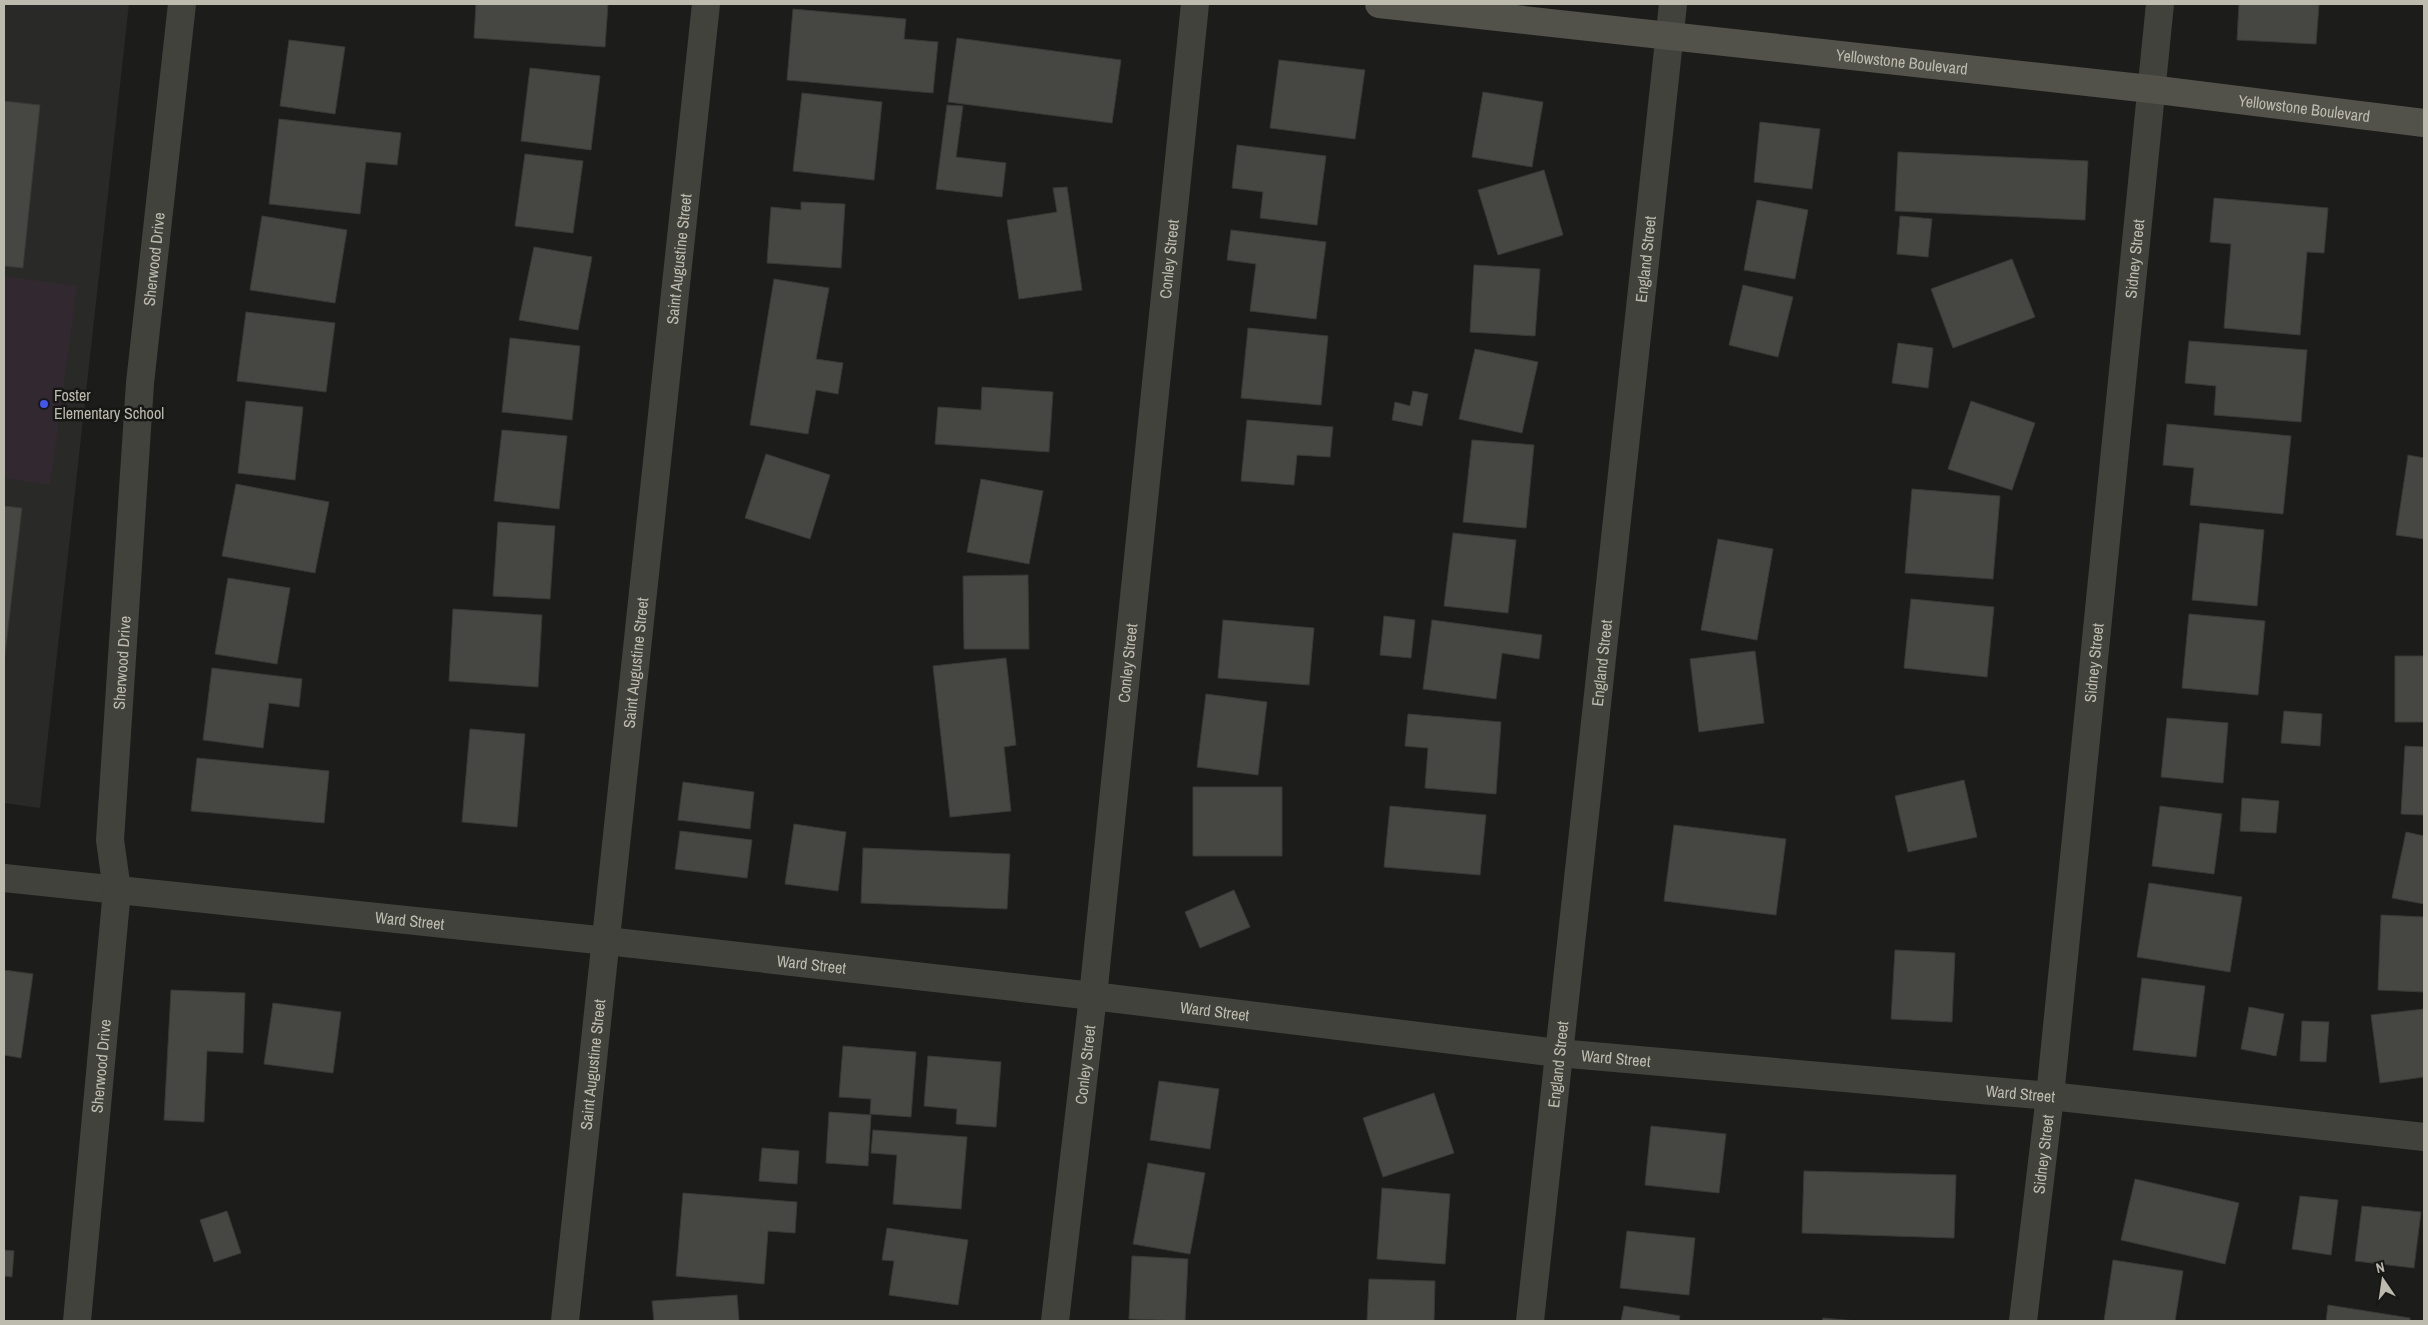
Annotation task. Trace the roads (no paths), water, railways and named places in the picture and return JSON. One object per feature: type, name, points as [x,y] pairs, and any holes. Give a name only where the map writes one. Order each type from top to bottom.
[{"type":"street","name":"Sherwood Drive","points":[[77,1321],[117,890],[110,840],[140,383],[182,4]]},
{"type":"street","name":"Saint Augustine Street","points":[[565,1321],[706,4]]},
{"type":"street","name":"Conley Street","points":[[1055,1321],[1093,996],[1195,4]]},
{"type":"street","name":"Yellowstone Boulevard","points":[[1379,4],[2150,89],[2424,123]]},
{"type":"street","name":"England Street","points":[[1530,1321],[1673,4]]},
{"type":"street","name":"Sidney Street","points":[[2023,1321],[2050,1096],[2160,4]]},
{"type":"street","name":"Ward Street","points":[[4,878],[607,940],[1093,996],[1558,1053],[2050,1096],[2424,1137]]},
{"type":"place","name":"Foster Elementary School","points":[[44,404]]}]
